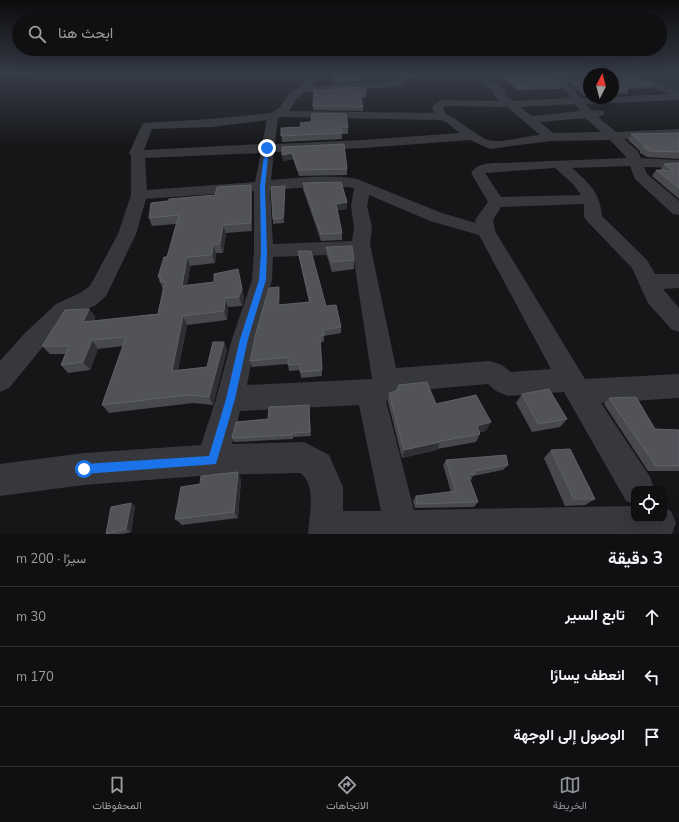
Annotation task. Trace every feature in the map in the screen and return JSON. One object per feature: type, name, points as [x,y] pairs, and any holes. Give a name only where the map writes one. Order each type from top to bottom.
[{"type":"street","points":[[212,460],[230,399],[244,339],[262,280],[264,251],[262,186],[267,148],[281,112],[290,99]]},
{"type":"street","points":[[503,99],[550,137]]},
{"type":"street","points":[[442,117],[437,109],[443,103],[509,104],[621,99]]},
{"type":"street","points":[[579,101],[588,114],[633,154],[640,176],[679,210]]},
{"type":"street","points":[[0,380],[6,371],[32,342],[64,310],[88,299],[98,291],[127,234],[139,195],[138,154],[136,153],[147,126],[210,123],[333,103]]},
{"type":"street","points":[[664,109],[679,108]]},
{"type":"street","points":[[281,112],[442,117],[454,122],[472,136],[490,145],[550,137],[679,133]]},
{"type":"street","points":[[529,120],[611,112]]},
{"type":"street","points":[[405,116],[420,139]]},
{"type":"street","points":[[138,154],[363,144],[472,136]]},
{"type":"street","points":[[496,202],[478,174],[480,170],[486,168],[559,164],[635,162],[679,164]]},
{"type":"street","points":[[559,164],[590,193],[594,206],[593,217],[640,265],[656,297],[679,323]]},
{"type":"street","points":[[139,195],[310,182],[347,182],[436,217],[486,231]]},
{"type":"street","points":[[362,187],[359,206],[363,227],[361,244],[378,386],[372,403],[402,528]]},
{"type":"street","points":[[496,202],[592,199]]},
{"type":"street","points":[[496,202],[484,220],[486,231],[575,386],[636,486]]},
{"type":"street","points":[[264,251],[355,248],[361,244]]},
{"type":"street","points":[[648,282],[679,281]]},
{"type":"street","points":[[230,399],[378,386],[490,372],[494,373],[502,381],[508,384],[575,386],[679,386]]},
{"type":"street","points":[[0,480],[84,469],[212,460],[304,457],[318,466],[327,487],[326,532],[402,528],[661,525]]},
{"type":"building","points":[[313,99],[361,99],[363,107],[313,106]]},
{"type":"building","points":[[312,113],[346,114],[348,127],[341,127],[342,133],[281,136],[281,128],[301,127],[300,123],[311,122]]},
{"type":"building","points":[[679,133],[679,152],[650,151],[644,147],[644,144],[631,134]]},
{"type":"building","points":[[344,144],[347,169],[298,170],[292,153],[282,155],[282,147]]},
{"type":"building","points":[[679,163],[679,188],[656,170],[674,171],[664,164]]},
{"type":"building","points":[[341,182],[347,202],[336,204],[342,233],[321,234],[303,183]]},
{"type":"building","points":[[251,185],[251,223],[223,225],[220,244],[213,245],[212,255],[187,257],[182,286],[214,282],[214,274],[238,269],[242,289],[239,297],[225,298],[224,311],[183,316],[172,371],[207,367],[213,342],[224,342],[209,397],[188,395],[102,405],[126,337],[92,340],[83,362],[61,365],[69,346],[42,346],[65,310],[89,309],[83,322],[158,314],[165,281],[160,282],[161,276],[158,277],[164,257],[167,257],[179,215],[149,218],[151,203],[168,201],[169,199],[215,195],[217,187]]},
{"type":"building","points":[[285,186],[283,218],[273,219],[271,187]]},
{"type":"building","points":[[352,246],[354,260],[332,262],[326,247]]},
{"type":"building","points":[[298,251],[311,251],[326,306],[336,305],[341,327],[323,330],[324,335],[320,336],[322,370],[300,372],[300,364],[288,365],[288,357],[250,361],[256,333],[269,288],[279,287],[278,305],[310,302]]},
{"type":"building","points":[[427,382],[436,404],[476,395],[491,422],[477,426],[480,434],[440,441],[404,450],[389,393],[396,391],[399,385]]},
{"type":"building","points":[[549,389],[567,419],[538,424],[522,394]]},
{"type":"building","points":[[636,397],[655,429],[679,430],[679,466],[656,466],[609,398]]},
{"type":"building","points":[[309,405],[310,432],[292,433],[292,435],[232,438],[236,422],[268,419],[269,407]]},
{"type":"building","points":[[570,449],[595,499],[574,499],[551,450]]},
{"type":"building","points":[[506,455],[508,465],[474,471],[475,474],[468,475],[478,502],[417,504],[416,496],[456,491],[446,460]]},
{"type":"building","points":[[238,472],[234,512],[175,519],[181,487],[200,484],[201,476]]},
{"type":"building","points":[[131,503],[126,529],[106,534],[111,507]]},
{"type":"route","points":[[84,469],[212,460],[230,399],[244,339],[262,280],[264,251],[262,186],[267,148]]}]
